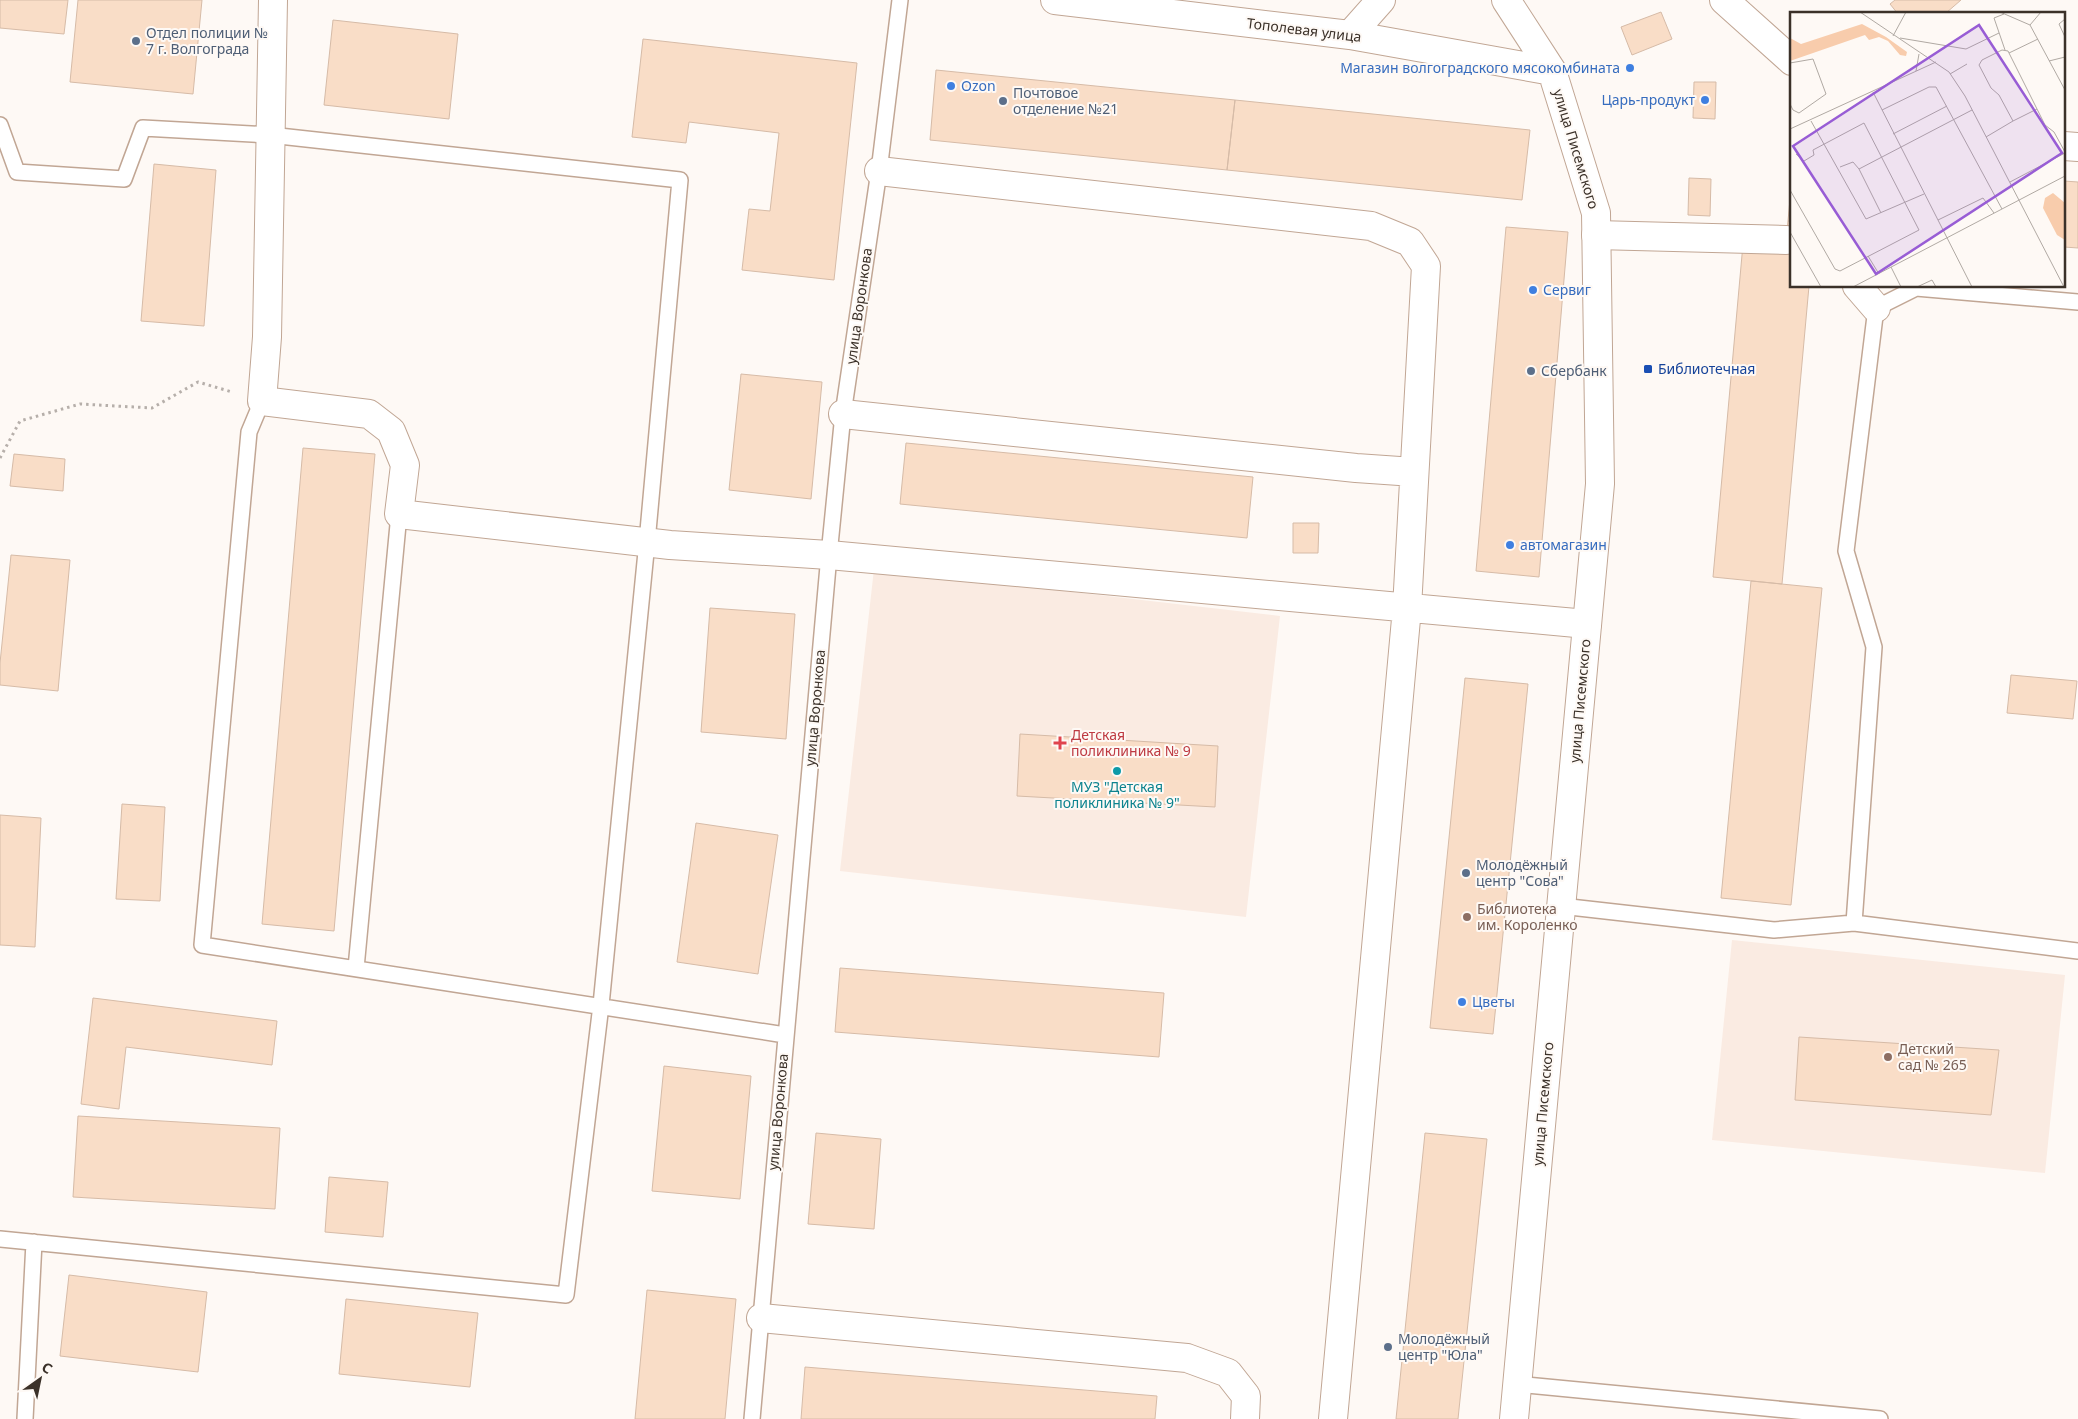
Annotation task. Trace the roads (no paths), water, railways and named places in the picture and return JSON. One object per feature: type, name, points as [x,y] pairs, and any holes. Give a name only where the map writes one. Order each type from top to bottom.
[{"type":"street","points":[[273,0],[267,337],[262,400],[369,414],[391,431],[405,465],[399,514],[648,542],[828,554],[1587,624]]},
{"type":"street","name":"Тополевая улица","points":[[1055,0],[1350,35],[1552,71]]},
{"type":"street","points":[[1350,35],[1381,0]]},
{"type":"street","name":"улица Писемского","points":[[1506,0],[1552,71],[1596,213],[1600,484],[1514,1419]]},
{"type":"street","points":[[1724,0],[1790,59]]},
{"type":"street","points":[[879,171],[1370,226],[1410,242],[1426,266],[1408,608],[1333,1419]]},
{"type":"street","points":[[1596,235],[1786,240]]},
{"type":"street","points":[[1859,288],[1876,308]]},
{"type":"street","points":[[843,414],[1336,466],[1414,472]]},
{"type":"street","points":[[761,1318],[1187,1358],[1228,1373],[1246,1396],[1245,1419]]},
{"type":"lane","name":"улица Воронкова","points":[[752,1419],[828,554],[843,414],[879,171],[900,0]]},
{"type":"lane","points":[[0,124],[17,172],[124,179],[143,128],[270,135],[680,180],[648,542],[601,1005],[566,1295],[0,1239]]},
{"type":"lane","points":[[1854,924],[1874,647],[1846,552],[1876,308],[1916,288],[2078,302]]},
{"type":"lane","points":[[262,400],[249,432],[202,945],[601,1005],[785,1035]]},
{"type":"lane","points":[[356,968],[399,514]]},
{"type":"lane","points":[[1561,906],[1774,930],[1854,924],[2078,951]]},
{"type":"lane","points":[[25,1419],[34,1242]]},
{"type":"lane","points":[[1517,1384],[1880,1419]]},
{"type":"place","name":"Отдел полиции № 7 г. Волгограда","points":[[136,41]]},
{"type":"place","name":"Магазин волгоградского мясокомбината","points":[[1630,68]]},
{"type":"place","name":"Ozon","points":[[951,86]]},
{"type":"place","name":"Царь-продукт","points":[[1705,100]]},
{"type":"place","name":"Почтовое отделение №21","points":[[1003,101]]},
{"type":"place","name":"Сервиг","points":[[1533,290]]},
{"type":"place","name":"Библиотечная","points":[[1648,369]]},
{"type":"place","name":"Сбербанк","points":[[1531,371]]},
{"type":"place","name":"автомагазин","points":[[1510,545]]},
{"type":"place","name":"Детская поликлиника № 9","points":[[1060,743]]},
{"type":"place","name":"МУЗ \"Детская поликлиника № 9\"","points":[[1117,771]]},
{"type":"place","name":"Молодёжный центр \"Сова\"","points":[[1466,873]]},
{"type":"place","name":"Библиотека им. Короленко","points":[[1467,917]]},
{"type":"place","name":"Цветы","points":[[1462,1002]]},
{"type":"place","name":"Детский сад № 265","points":[[1888,1057]]},
{"type":"place","name":"Молодёжный центр \"Юла\"","points":[[1388,1347]]}]
